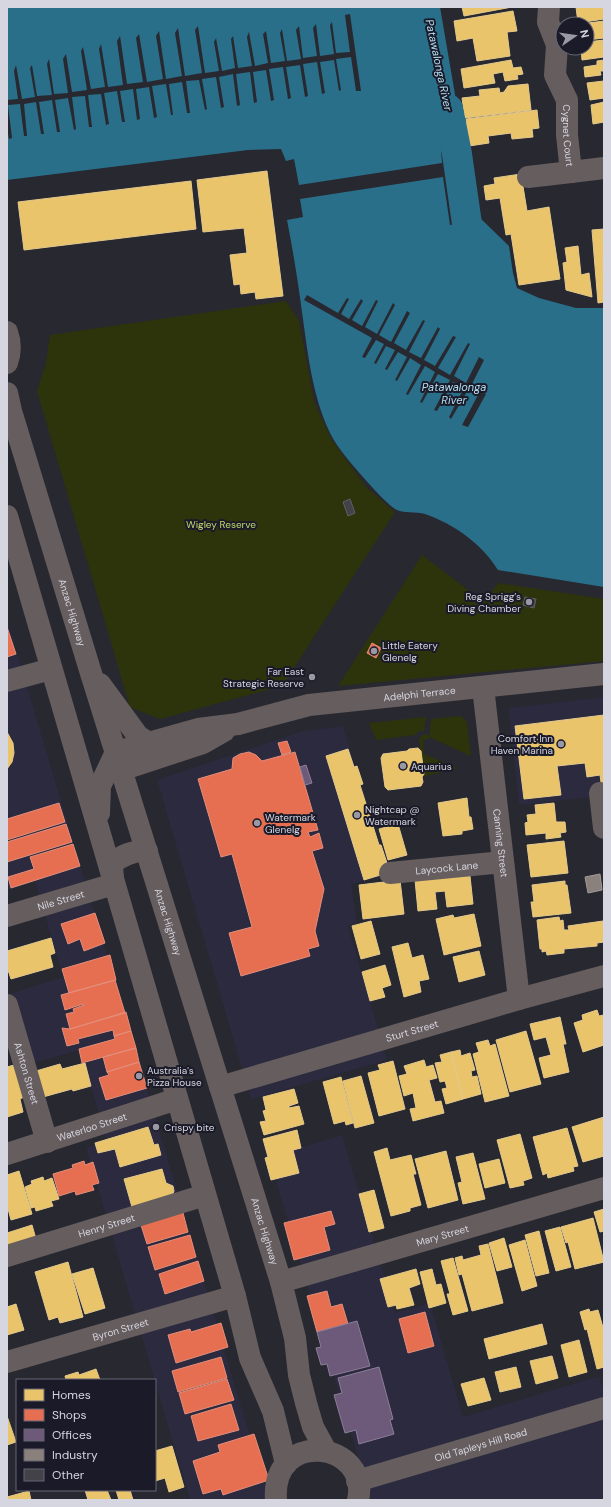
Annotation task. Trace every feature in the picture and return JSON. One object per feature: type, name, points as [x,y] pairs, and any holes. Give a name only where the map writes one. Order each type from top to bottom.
[{"type":"street","name":"Cygnet Court","points":[[548,7],[548,22],[557,45],[555,75],[567,100],[567,135],[571,172]]},
{"type":"street","name":"Cygnet Court","points":[[528,177],[604,168]]},
{"type":"street","points":[[7,332],[11,352],[7,363]]},
{"type":"street","name":"Anzac Highway","points":[[7,393],[11,411],[90,670],[115,763],[146,851],[281,1282],[295,1338],[299,1375],[306,1403],[313,1427],[326,1451]]},
{"type":"street","points":[[7,516],[235,1296],[250,1358],[273,1411],[286,1464]]},
{"type":"street","points":[[7,681],[51,668]]},
{"type":"street","points":[[90,670],[138,736],[149,743]]},
{"type":"street","name":"Adelphi Terrace","points":[[115,763],[149,743],[198,729],[238,724],[309,705],[604,674]]},
{"type":"street","name":"Canning Street","points":[[483,687],[519,999]]},
{"type":"street","points":[[58,692],[71,726],[89,752],[115,763],[100,786],[98,828],[113,880]]},
{"type":"street","name":"Adelphi Terrace","points":[[115,763],[203,743],[238,724]]},
{"type":"street","points":[[600,793],[604,828]]},
{"type":"street","points":[[113,880],[112,864],[118,859],[132,853],[142,850],[146,851]]},
{"type":"street","name":"Laycock Lane","points":[[390,873],[503,862]]},
{"type":"street","name":"Nile Street","points":[[7,916],[113,880]]},
{"type":"street","name":"Sturt Street","points":[[220,1087],[519,999],[604,976]]},
{"type":"street","name":"Ashton Street","points":[[7,1005],[47,1142]]},
{"type":"street","name":"Waterloo Street","points":[[7,1154],[177,1100]]},
{"type":"street","name":"Mary Street","points":[[281,1282],[604,1188]]},
{"type":"street","name":"Henry Street","points":[[7,1256],[205,1195]]},
{"type":"street","name":"Byron Street","points":[[7,1362],[235,1296]]},
{"type":"street","name":"Old Tapleys Hill Road","points":[[358,1490],[604,1408]]},
{"type":"street","points":[[276,1500],[275,1488],[278,1476],[286,1464],[294,1457],[304,1452],[315,1450],[326,1451],[337,1455],[346,1462],[353,1470],[358,1490]]},
{"type":"shaded area","points":[[7,619],[269,1500],[190,1500],[156,1385],[156,1379],[154,1379],[86,1148],[107,1141],[80,1050],[30,1064],[9,994],[63,977],[35,881],[7,890]]},
{"type":"shaded area","points":[[604,697],[604,790],[593,797],[519,805],[508,708]]},
{"type":"shaded area","points":[[343,726],[387,875],[351,884],[357,923],[348,926],[387,1060],[251,1099],[157,780],[303,731]]},
{"type":"shaded area","points":[[342,1135],[395,1313],[430,1303],[463,1417],[599,1376],[604,1392],[604,1500],[371,1500],[269,1157]]},
{"type":"green space","name":"Wigley Reserve","points":[[286,301],[299,321],[314,401],[331,439],[367,488],[395,512],[282,686],[160,719],[130,707],[37,391],[46,363],[50,335]]},
{"type":"green space","points":[[422,555],[484,602],[498,583],[604,599],[604,661],[338,686]]},
{"type":"green space","points":[[461,716],[467,722],[471,756],[429,737],[431,719]]},
{"type":"green space","points":[[426,717],[424,731],[419,731],[415,735],[376,740],[369,723]]},
{"type":"green space","points":[[422,735],[428,735],[429,739],[423,740],[424,754],[458,768],[422,777],[424,774],[419,739]]},
{"type":"water","points":[[7,7],[440,7],[464,147],[441,151],[442,163],[299,185],[294,159],[286,161],[281,149],[248,150],[7,180]]},
{"type":"water","points":[[464,153],[473,212],[459,214],[450,155]]},
{"type":"water","name":"Patawalonga River","points":[[443,177],[450,225],[461,223],[460,219],[478,216],[509,246],[517,288],[539,298],[576,308],[604,308],[604,587],[498,570],[476,543],[457,529],[425,514],[398,511],[374,489],[345,456],[333,439],[324,419],[315,389],[306,343],[287,220],[303,217],[300,199]]},
{"type":"pier","points":[[350,14],[361,91],[356,91],[351,57],[336,59],[341,90],[339,91],[334,60],[320,62],[325,93],[322,94],[317,62],[303,64],[308,96],[305,97],[300,65],[286,67],[291,98],[288,99],[283,67],[269,69],[274,100],[271,101],[266,70],[253,72],[257,102],[254,103],[250,72],[236,74],[240,105],[237,106],[233,74],[219,77],[224,107],[221,108],[216,77],[202,79],[207,109],[205,110],[199,80],[186,81],[190,113],[187,113],[182,82],[169,84],[173,115],[171,115],[166,84],[152,86],[157,117],[154,118],[149,87],[136,89],[140,119],[137,120],[133,89],[120,91],[125,122],[122,122],[117,91],[104,93],[109,124],[106,125],[101,94],[88,95],[92,127],[89,127],[85,96],[72,97],[76,129],[74,130],[68,98],[55,100],[60,132],[57,132],[52,100],[39,102],[44,134],[41,134],[36,102],[24,104],[27,136],[24,136],[20,104],[8,105],[12,138],[9,139],[7,128],[7,100],[18,99],[14,71],[16,65],[22,99],[35,97],[30,68],[32,65],[37,96],[52,95],[47,64],[49,59],[54,94],[68,93],[63,59],[66,54],[72,92],[87,90],[81,51],[83,47],[91,89],[105,87],[99,49],[101,44],[108,87],[123,85],[117,41],[120,36],[127,84],[143,82],[136,38],[139,34],[147,82],[163,79],[156,36],[159,31],[166,79],[182,76],[175,33],[178,28],[185,76],[202,73],[195,30],[198,26],[205,73],[219,71],[214,42],[216,38],[222,71],[235,68],[231,39],[233,36],[238,68],[252,66],[247,37],[249,32],[255,66],[268,63],[263,34],[266,31],[271,63],[285,61],[280,33],[282,29],[287,61],[301,59],[296,30],[299,26],[303,58],[317,56],[313,28],[316,24],[320,56],[334,54],[330,25],[332,22],[336,53],[350,52],[345,15]]},
{"type":"pier","points":[[307,295],[338,313],[347,298],[349,299],[341,314],[349,319],[361,299],[363,301],[352,320],[362,326],[376,300],[378,301],[365,327],[377,334],[393,303],[395,305],[379,335],[391,342],[407,311],[410,313],[394,343],[406,350],[423,320],[425,321],[409,352],[421,358],[438,327],[440,329],[424,360],[435,366],[453,336],[456,337],[438,368],[450,375],[468,343],[470,344],[454,376],[466,383],[479,357],[484,360],[471,386],[486,394],[468,427],[462,425],[478,395],[468,390],[451,419],[449,417],[464,388],[453,382],[437,411],[434,410],[450,380],[438,374],[422,403],[420,402],[435,372],[425,366],[408,395],[406,394],[421,365],[410,358],[397,381],[395,380],[407,357],[398,352],[387,370],[385,369],[395,350],[386,346],[376,364],[374,363],[384,344],[376,340],[365,358],[362,357],[372,338],[304,300]]},
{"type":"building: Homes","points":[[462,7],[512,7],[464,16]]},
{"type":"building: Homes","points":[[576,7],[604,7],[604,19],[595,20],[595,16],[577,16]]},
{"type":"building: Homes","points":[[513,11],[517,31],[507,32],[510,56],[477,61],[473,38],[457,41],[454,21]]},
{"type":"building: Homes","points":[[604,21],[604,38],[595,39],[595,22]]},
{"type":"building: Homes","points":[[604,40],[604,57],[582,60],[582,56],[595,56],[595,41]]},
{"type":"building: Homes","points":[[511,60],[513,68],[521,67],[523,74],[517,75],[518,79],[505,81],[503,72],[493,74],[495,83],[464,88],[461,69]]},
{"type":"building: Homes","points":[[604,60],[604,71],[600,71],[601,75],[585,77],[584,67],[597,65],[597,61]]},
{"type":"building: Homes","points":[[604,81],[604,98],[590,100],[587,83]]},
{"type":"building: Homes","points":[[528,84],[531,110],[465,118],[462,98],[480,96],[479,90],[499,88],[500,93],[504,92],[508,86]]},
{"type":"building: Homes","points":[[604,102],[604,122],[593,124],[591,105]]},
{"type":"building: Homes","points":[[537,110],[539,128],[532,129],[533,137],[512,139],[511,133],[488,136],[489,143],[469,146],[466,119]]},
{"type":"building: Homes","points":[[267,171],[283,296],[256,299],[255,292],[241,294],[240,284],[234,285],[230,255],[247,253],[244,228],[203,232],[197,180]]},
{"type":"building: Homes","points":[[521,174],[527,211],[549,207],[560,279],[519,285],[511,234],[506,235],[500,198],[486,200],[484,186],[495,184],[494,178]]},
{"type":"building: Homes","points":[[191,181],[196,229],[24,250],[18,202]]},
{"type":"building: Homes","points":[[604,229],[604,302],[598,303],[592,230]]},
{"type":"building: Homes","points":[[578,246],[581,275],[589,273],[592,297],[566,290],[563,263],[567,262],[565,248]]},
{"type":"building: Homes","name":"Comfort Inn Haven Marina","points":[[604,715],[604,804],[600,775],[587,777],[585,763],[557,766],[561,795],[524,799],[515,726]]},
{"type":"building: Homes","points":[[7,732],[13,743],[14,753],[12,762],[7,769]]},
{"type":"building: Homes","name":"Aquarius","points":[[418,748],[421,751],[424,774],[422,777],[423,782],[421,786],[388,790],[385,787],[381,758],[383,754]]},
{"type":"building: Homes","name":"Nightcap @ Watermark","points":[[348,749],[354,767],[357,766],[363,784],[360,785],[379,845],[381,845],[387,863],[384,864],[387,873],[364,880],[326,756]]},
{"type":"building: Homes","points":[[467,798],[469,817],[471,817],[473,829],[462,831],[462,834],[443,836],[438,803]]},
{"type":"building: Homes","points":[[554,803],[556,822],[565,822],[566,832],[560,833],[561,837],[546,839],[546,833],[526,835],[525,823],[528,822],[527,815],[536,814],[535,805]]},
{"type":"building: Homes","points":[[398,824],[407,855],[388,860],[379,829]]},
{"type":"building: Homes","points":[[564,841],[568,873],[531,877],[527,845]]},
{"type":"building: Homes","points":[[459,874],[459,877],[470,876],[473,904],[447,907],[445,891],[435,892],[437,909],[418,911],[415,880]]},
{"type":"building: Homes","points":[[400,880],[404,914],[363,919],[359,885]]},
{"type":"building: Homes","points":[[565,881],[565,885],[567,885],[571,913],[533,917],[531,902],[534,902],[532,885]]},
{"type":"building: Homes","points":[[474,914],[481,946],[444,955],[436,919],[453,915],[454,918]]},
{"type":"building: Homes","points":[[559,917],[560,921],[563,920],[564,930],[569,930],[568,926],[603,921],[604,942],[597,943],[597,946],[564,949],[564,953],[547,955],[546,951],[542,952],[542,949],[540,949],[537,920]]},
{"type":"building: Homes","points":[[371,921],[380,954],[361,959],[352,926]]},
{"type":"building: Homes","points":[[51,938],[55,953],[50,955],[53,967],[11,979],[7,967],[7,951]]},
{"type":"building: Homes","points":[[408,943],[412,958],[423,955],[429,979],[419,981],[421,992],[404,997],[392,947]]},
{"type":"building: Homes","points":[[479,951],[485,975],[459,982],[453,957]]},
{"type":"building: Homes","points":[[385,965],[391,985],[382,988],[385,997],[370,1001],[362,972]]},
{"type":"building: Homes","points":[[597,1010],[599,1016],[604,1015],[604,1045],[583,1052],[574,1023],[583,1020],[582,1015]]},
{"type":"building: Homes","points":[[560,1017],[566,1044],[563,1044],[569,1072],[544,1078],[539,1058],[551,1055],[546,1037],[534,1040],[530,1024]]},
{"type":"building: Homes","points":[[526,1031],[541,1084],[510,1092],[496,1040]]},
{"type":"building: Homes","points":[[488,1040],[490,1046],[495,1044],[509,1096],[485,1102],[473,1054],[479,1052],[476,1043]]},
{"type":"building: Homes","points":[[460,1050],[461,1056],[470,1053],[475,1070],[471,1071],[472,1077],[477,1076],[481,1094],[463,1099],[451,1052]]},
{"type":"building: Homes","points":[[451,1052],[463,1099],[446,1104],[442,1089],[447,1088],[445,1081],[440,1082],[435,1063],[442,1062],[440,1055]]},
{"type":"building: Homes","points":[[424,1060],[426,1067],[433,1065],[437,1078],[429,1080],[435,1102],[441,1101],[444,1113],[413,1121],[410,1109],[416,1108],[413,1093],[404,1096],[399,1076],[407,1074],[404,1066]]},
{"type":"building: Homes","points":[[393,1061],[405,1109],[379,1116],[368,1073],[380,1070],[378,1065]]},
{"type":"building: Homes","points":[[85,1063],[91,1086],[73,1091],[72,1089],[43,1097],[36,1071],[60,1064],[62,1069]]},
{"type":"building: Homes","points":[[14,1065],[24,1097],[20,1099],[23,1112],[7,1117],[7,1067]]},
{"type":"building: Homes","points":[[361,1076],[374,1123],[355,1128],[343,1081]]},
{"type":"building: Homes","points":[[341,1077],[353,1123],[346,1125],[345,1121],[334,1124],[323,1082]]},
{"type":"building: Homes","points":[[294,1089],[298,1103],[289,1106],[289,1108],[299,1106],[304,1124],[264,1135],[260,1122],[266,1121],[263,1111],[266,1110],[263,1097]]},
{"type":"building: Homes","points":[[604,1117],[604,1152],[602,1152],[604,1156],[583,1162],[572,1127]]},
{"type":"building: Homes","points":[[148,1127],[154,1145],[158,1144],[161,1155],[120,1167],[115,1149],[98,1153],[95,1143]]},
{"type":"building: Homes","points":[[567,1128],[578,1166],[573,1167],[574,1171],[548,1178],[547,1173],[543,1175],[533,1137]]},
{"type":"building: Homes","points":[[297,1130],[301,1148],[293,1150],[299,1173],[271,1180],[265,1158],[268,1157],[263,1139]]},
{"type":"building: Homes","points":[[520,1134],[532,1178],[523,1181],[524,1185],[510,1188],[497,1140]]},
{"type":"building: Homes","points":[[387,1148],[390,1160],[411,1155],[416,1174],[413,1174],[421,1205],[410,1208],[410,1211],[391,1216],[374,1152]]},
{"type":"building: Homes","points":[[446,1151],[458,1200],[428,1208],[415,1159]]},
{"type":"building: Homes","points":[[473,1153],[485,1199],[463,1204],[458,1183],[462,1182],[456,1157]]},
{"type":"building: Homes","points":[[499,1159],[505,1183],[485,1188],[479,1164]]},
{"type":"building: Homes","points":[[162,1169],[166,1183],[173,1186],[174,1191],[172,1196],[132,1207],[124,1179]]},
{"type":"building: Homes","points":[[19,1171],[32,1214],[11,1220],[7,1205],[7,1175]]},
{"type":"building: Homes","points":[[43,1177],[44,1181],[52,1178],[59,1199],[51,1201],[53,1206],[36,1211],[35,1207],[31,1208],[25,1187],[32,1184],[31,1181]]},
{"type":"building: Homes","points":[[374,1190],[384,1228],[369,1232],[359,1194]]},
{"type":"building: Homes","points":[[604,1209],[604,1231],[600,1232],[594,1212]]},
{"type":"building: Homes","points":[[593,1218],[604,1262],[575,1269],[568,1242],[566,1243],[561,1227]]},
{"type":"building: Homes","points":[[32,1225],[36,1239],[7,1247],[7,1233]]},
{"type":"building: Homes","points":[[560,1227],[571,1267],[556,1271],[545,1231]]},
{"type":"building: Homes","points":[[539,1231],[549,1273],[536,1276],[525,1235]]},
{"type":"building: Homes","points":[[504,1238],[512,1267],[497,1271],[489,1243]]},
{"type":"building: Homes","points":[[525,1240],[537,1286],[522,1291],[509,1245]]},
{"type":"building: Homes","points":[[488,1244],[503,1303],[472,1311],[462,1274],[459,1275],[455,1258],[462,1256],[463,1260],[481,1255],[479,1246]]},
{"type":"building: Homes","points":[[453,1258],[468,1311],[453,1315],[447,1294],[450,1294],[441,1261]]},
{"type":"building: Homes","points":[[68,1262],[83,1317],[60,1323],[58,1317],[49,1320],[35,1272]]},
{"type":"building: Homes","points":[[93,1268],[105,1308],[85,1314],[72,1274]]},
{"type":"building: Homes","points":[[416,1269],[420,1284],[409,1288],[414,1305],[397,1309],[396,1305],[388,1307],[380,1279]]},
{"type":"building: Homes","points":[[432,1269],[436,1285],[441,1284],[446,1303],[429,1308],[420,1272]]},
{"type":"building: Homes","points":[[16,1304],[24,1330],[7,1335],[7,1307]]},
{"type":"building: Homes","points":[[589,1309],[590,1312],[598,1310],[604,1331],[604,1367],[597,1369],[587,1329],[585,1330],[580,1312]]},
{"type":"building: Homes","points":[[542,1324],[547,1344],[489,1359],[484,1339]]},
{"type":"building: Homes","points":[[579,1340],[587,1372],[569,1377],[561,1345]]},
{"type":"building: Homes","points":[[552,1356],[558,1378],[536,1384],[530,1361]]},
{"type":"building: Homes","points":[[516,1367],[521,1387],[500,1392],[495,1372]]},
{"type":"building: Homes","points":[[96,1369],[100,1379],[66,1379],[65,1376],[78,1372],[79,1375]]},
{"type":"building: Homes","points":[[484,1378],[491,1400],[468,1406],[461,1384]]},
{"type":"building: Homes","points":[[7,1416],[16,1442],[7,1445]]},
{"type":"building: Homes","points":[[172,1446],[184,1487],[169,1492],[165,1478],[156,1481],[156,1451]]},
{"type":"building: Homes","points":[[29,1491],[31,1500],[7,1500],[7,1497]]},
{"type":"building: Homes","points":[[85,1491],[107,1491],[111,1500],[88,1500]]},
{"type":"building: Homes","points":[[116,1491],[130,1491],[133,1500],[119,1500]]},
{"type":"building: Shops","points":[[7,627],[16,654],[7,657]]},
{"type":"building: Shops","name":"Little Eatery Glenelg","points":[[372,643],[381,648],[376,658],[367,653]]},
{"type":"building: Shops","points":[[287,741],[291,752],[282,755],[278,743]]},
{"type":"building: Shops","points":[[249,752],[256,755],[262,761],[295,752],[318,830],[308,832],[310,837],[319,833],[323,848],[312,851],[324,889],[315,931],[319,946],[308,949],[310,956],[241,976],[229,933],[252,927],[232,854],[221,857],[198,779],[232,769],[233,758],[240,754]]},
{"type":"building: Shops","points":[[59,803],[65,822],[7,840],[7,819]]},
{"type":"building: Shops","points":[[66,824],[72,842],[7,862],[7,842]]},
{"type":"building: Shops","points":[[73,844],[80,866],[11,888],[8,877],[34,869],[30,857]]},
{"type":"building: Shops","points":[[95,913],[105,943],[84,951],[80,939],[68,944],[61,924]]},
{"type":"building: Shops","points":[[110,955],[116,980],[69,993],[62,969]]},
{"type":"building: Shops","points":[[115,980],[125,1013],[70,1029],[66,1014],[74,1012],[73,1009],[84,1005],[83,1004],[65,1010],[61,995]]},
{"type":"building: Shops","points":[[126,1012],[131,1031],[114,1036],[113,1030],[78,1039],[79,1043],[67,1046],[62,1028],[70,1029]]},
{"type":"building: Shops","points":[[131,1031],[136,1048],[82,1063],[79,1049],[115,1039],[114,1036]]},
{"type":"building: Shops","points":[[136,1048],[139,1062],[107,1072],[103,1057]]},
{"type":"building: Shops","points":[[139,1062],[147,1088],[106,1100],[99,1078],[109,1075],[107,1072]]},
{"type":"building: Shops","points":[[84,1161],[85,1165],[93,1162],[99,1183],[92,1185],[94,1190],[76,1195],[75,1191],[59,1196],[53,1174],[73,1168],[72,1165]]},
{"type":"building: Shops","points":[[182,1209],[188,1232],[147,1244],[140,1222]]},
{"type":"building: Shops","points":[[331,1211],[335,1224],[324,1227],[330,1250],[294,1260],[284,1223]]},
{"type":"building: Shops","points":[[190,1235],[196,1257],[155,1270],[148,1247]]},
{"type":"building: Shops","points":[[198,1261],[204,1281],[165,1294],[159,1274]]},
{"type":"building: Shops","points":[[327,1291],[331,1307],[342,1304],[348,1324],[317,1332],[307,1296]]},
{"type":"building: Shops","points":[[425,1312],[434,1346],[408,1353],[399,1319]]},
{"type":"building: Shops","points":[[221,1323],[228,1347],[176,1363],[168,1335],[190,1329],[191,1332]]},
{"type":"building: Shops","points":[[221,1357],[227,1378],[178,1392],[172,1371]]},
{"type":"building: Shops","points":[[227,1379],[234,1400],[185,1414],[179,1393]]},
{"type":"building: Shops","points":[[231,1404],[239,1430],[198,1441],[191,1416]]},
{"type":"building: Shops","points":[[254,1434],[269,1480],[223,1495],[221,1489],[203,1494],[193,1461],[220,1452],[218,1445]]},
{"type":"building: Offices","points":[[306,765],[312,783],[305,785],[300,767]]},
{"type":"building: Offices","points":[[357,1321],[370,1366],[330,1376],[327,1364],[321,1365],[316,1348],[321,1347],[317,1332]]},
{"type":"building: Offices","points":[[379,1367],[393,1419],[390,1420],[394,1434],[359,1444],[356,1430],[345,1433],[334,1395],[342,1393],[338,1378]]},
{"type":"building: Industry","points":[[600,874],[602,890],[588,893],[585,877]]},
{"type":"building: Other","points":[[350,499],[355,513],[348,516],[343,502]]},
{"type":"building: Other","points":[[525,597],[536,599],[534,608],[523,605]]},
{"type":"waterway","name":"Patawalonga River","points":[[448,109],[457,154],[470,245],[474,258]]},
{"type":"place","name":"Reg Sprigg’s Diving Chamber","points":[[529,602]]},
{"type":"place","name":"Little Eatery Glenelg","points":[[374,651]]},
{"type":"place","name":"Far East Strategic Reserve","points":[[312,677]]},
{"type":"place","name":"Comfort Inn Haven Marina","points":[[561,744]]},
{"type":"place","name":"Aquarius","points":[[403,766]]},
{"type":"place","name":"Nightcap @ Watermark","points":[[357,815]]},
{"type":"place","name":"Watermark Glenelg","points":[[257,823]]},
{"type":"place","name":"Australia's Pizza House","points":[[139,1076]]},
{"type":"place","name":"Crispy bite","points":[[156,1127]]}]
